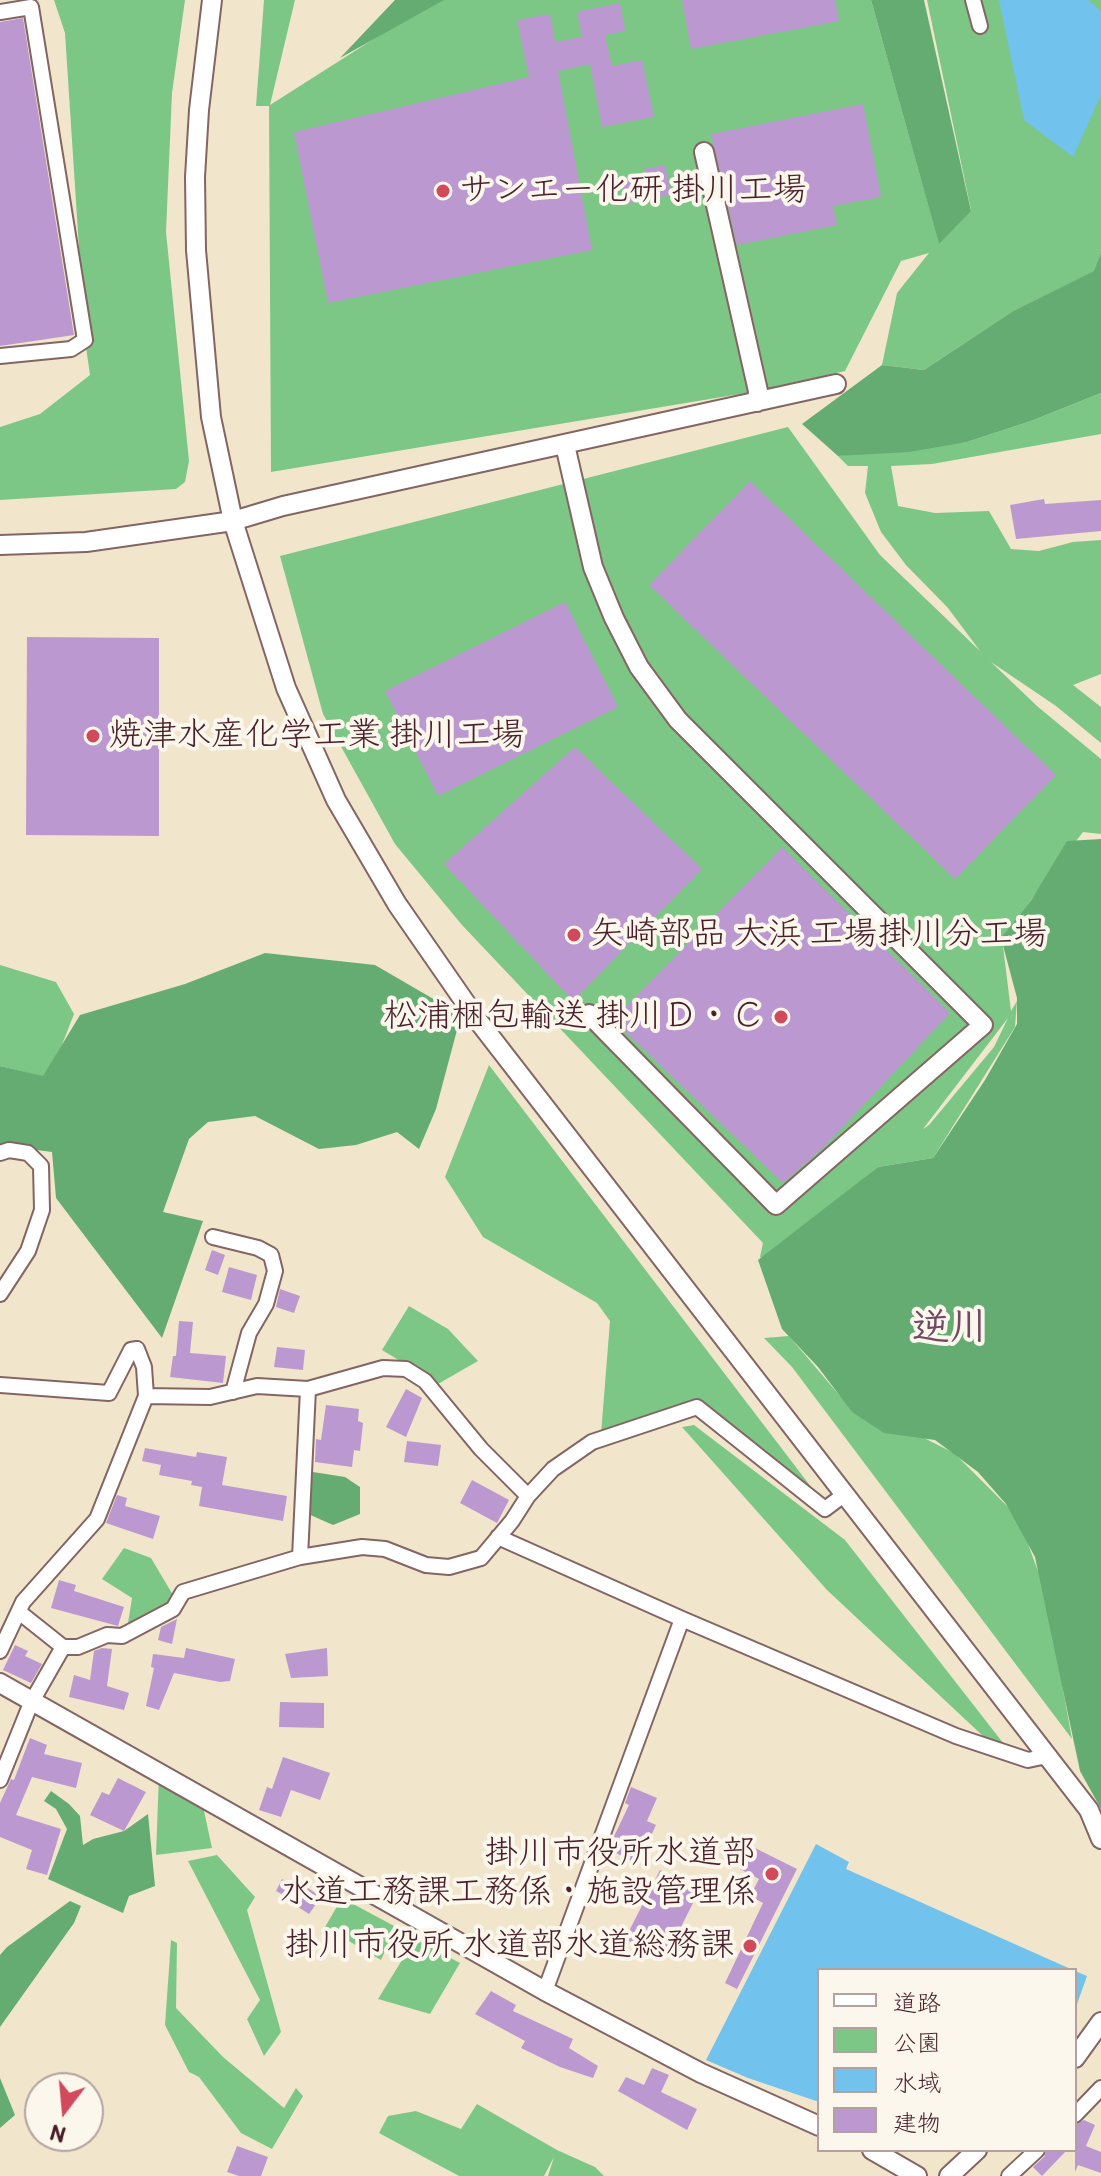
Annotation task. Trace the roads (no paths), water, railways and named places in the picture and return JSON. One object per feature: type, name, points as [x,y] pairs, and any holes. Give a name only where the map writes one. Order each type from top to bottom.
[{"type":"street","points":[[212,0],[199,110],[195,177],[196,250],[211,417],[233,521],[286,688],[336,800],[397,904],[476,1018],[1089,1810],[1101,1839]]},
{"type":"street","points":[[973,0],[980,26]]},
{"type":"street","points":[[0,12],[31,7],[85,340],[71,349],[0,356]]},
{"type":"street","points":[[704,152],[758,391],[757,402]]},
{"type":"street","points":[[0,545],[86,542],[233,521],[283,506],[836,384]]},
{"type":"street","points":[[565,445],[593,567],[639,667],[678,720],[983,1025],[776,1205],[589,1014]]},
{"type":"street","points":[[0,1153],[9,1150],[28,1153],[41,1166],[42,1210],[28,1251],[0,1294]]},
{"type":"street","points":[[213,1237],[258,1248],[271,1255],[275,1271],[266,1304],[249,1333],[233,1392]]},
{"type":"street","points":[[0,1385],[109,1393],[131,1350],[137,1349],[144,1367],[146,1396],[97,1519],[23,1602],[0,1651]]},
{"type":"street","points":[[146,1396],[210,1397],[257,1386],[308,1389],[383,1368],[406,1369],[425,1381],[481,1449],[528,1496]]},
{"type":"street","points":[[300,1557],[308,1389]]},
{"type":"street","points":[[19,1612],[63,1647],[78,1647],[107,1635],[122,1636],[173,1609],[183,1592],[300,1557],[362,1547],[385,1549],[426,1565],[449,1567],[481,1558],[528,1496],[553,1469],[592,1442],[697,1407],[825,1509],[845,1494]]},
{"type":"street","points":[[498,1537],[956,1736],[1028,1760],[1047,1756]]},
{"type":"street","points":[[545,1991],[682,1619]]},
{"type":"street","points":[[0,1780],[31,1703],[63,1647]]},
{"type":"street","points":[[0,1683],[545,1991],[701,2073],[817,2125]]},
{"type":"street","points":[[1077,2055],[1101,2022]]},
{"type":"street","points":[[1077,2113],[1101,2088]]},
{"type":"street","points":[[875,2152],[917,2176]]},
{"type":"street","points":[[949,2176],[975,2152]]},
{"type":"street","points":[[1009,2176],[1035,2152]]},
{"type":"water","points":[[999,0],[1088,0],[1101,11],[1101,95],[1073,157],[1024,120]]},
{"type":"water","points":[[816,1844],[849,1862],[846,1869],[1069,1968],[817,1968],[817,2101],[706,2060]]},
{"type":"water","points":[[1077,1972],[1087,1976],[1077,2004]]},
{"type":"place","name":"サンエー化研 掛川工場","points":[[443,191]]},
{"type":"place","name":"焼津水産化学工業 掛川工場","points":[[93,736]]},
{"type":"place","name":"矢崎部品 大浜 工場掛川分工場","points":[[574,935]]},
{"type":"place","name":"松浦梱包輸送 掛川Ｄ・Ｃ","points":[[781,1017]]},
{"type":"place","name":"掛川市役所水道部 水道工務課工務係・施設管理係","points":[[772,1874]]},
{"type":"place","name":"掛川市役所 水道部水道総務課","points":[[750,1946]]},
{"type":"district","name":"逆川","points":[[950,1329]]}]
